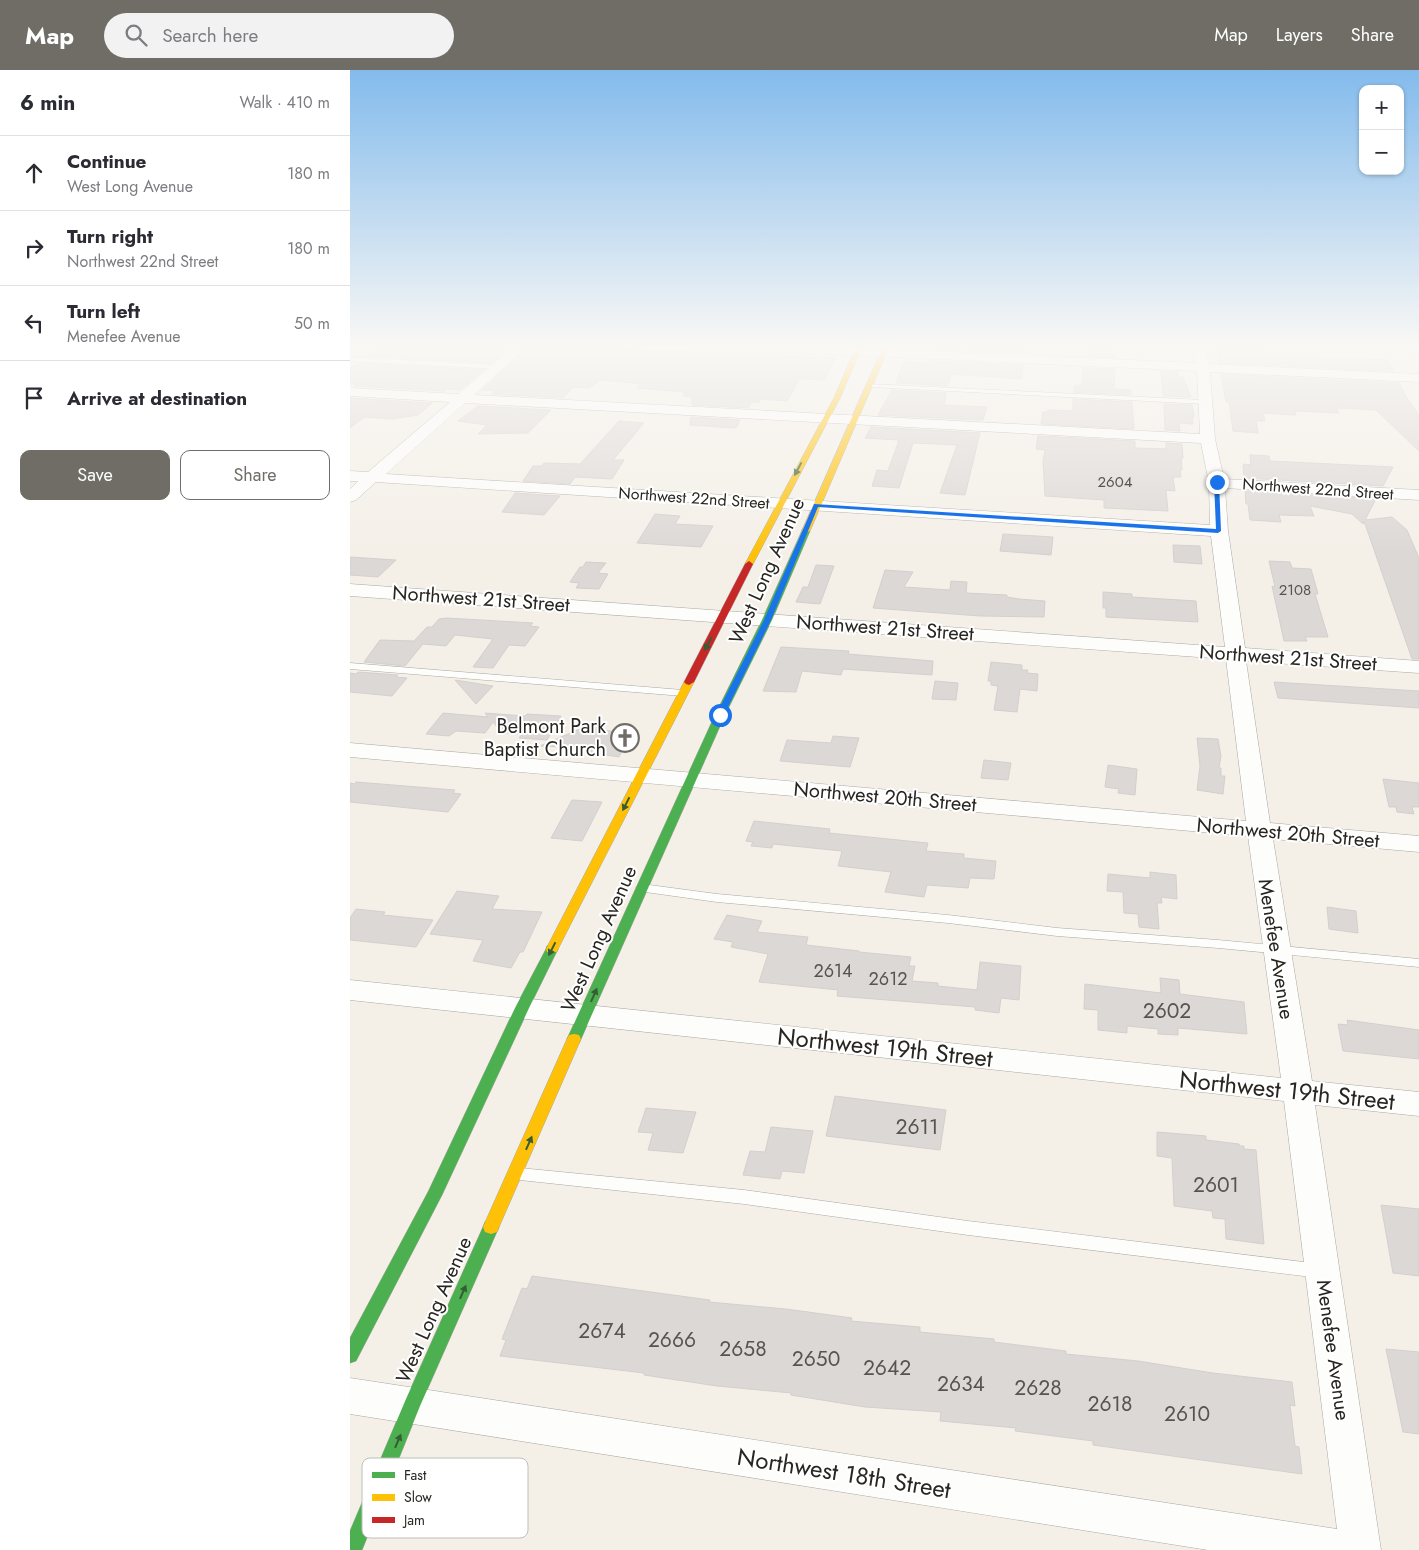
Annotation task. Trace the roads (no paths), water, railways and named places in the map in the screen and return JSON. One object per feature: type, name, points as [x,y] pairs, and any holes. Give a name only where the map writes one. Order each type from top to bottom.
[{"type":"main road","name":"West Long Avenue","points":[[390,1458],[690,780],[720,715],[768,620],[816,505],[858,416]]},
{"type":"main road","name":"West Long Avenue","points":[[350,1355],[434,1195],[522,1008],[682,693],[825,418]]},
{"type":"main road","name":"West Long Avenue","points":[[352,1550],[362,1526]]},
{"type":"street","points":[[350,497],[441,416]]},
{"type":"street","points":[[790,416],[1208,439]]},
{"type":"street","name":"Menefee Avenue","points":[[1206,416],[1208,439],[1217,482],[1218,531],[1258,830],[1298,1091],[1360,1550]]},
{"type":"street","name":"Northwest 22nd Street","points":[[350,476],[1218,531]]},
{"type":"street","name":"Northwest 22nd Street","points":[[1217,482],[1417,499]]},
{"type":"street","name":"Northwest 21st Street","points":[[350,590],[1419,667]]},
{"type":"street","name":"Northwest 20th Street","points":[[350,750],[1419,844]]},
{"type":"street","name":"Northwest 19th Street","points":[[350,990],[1419,1104]]},
{"type":"street","name":"Northwest 18th Street","points":[[350,1396],[1338,1550]]},
{"type":"lane","points":[[350,666],[682,693]]},
{"type":"lane","points":[[642,888],[717,898],[948,919],[1056,932],[1218,944],[1419,963]]},
{"type":"lane","points":[[516,1173],[744,1197],[968,1228],[1322,1271]]},
{"type":"place","name":"Belmont Park Baptist Church","points":[[625,738]]}]
